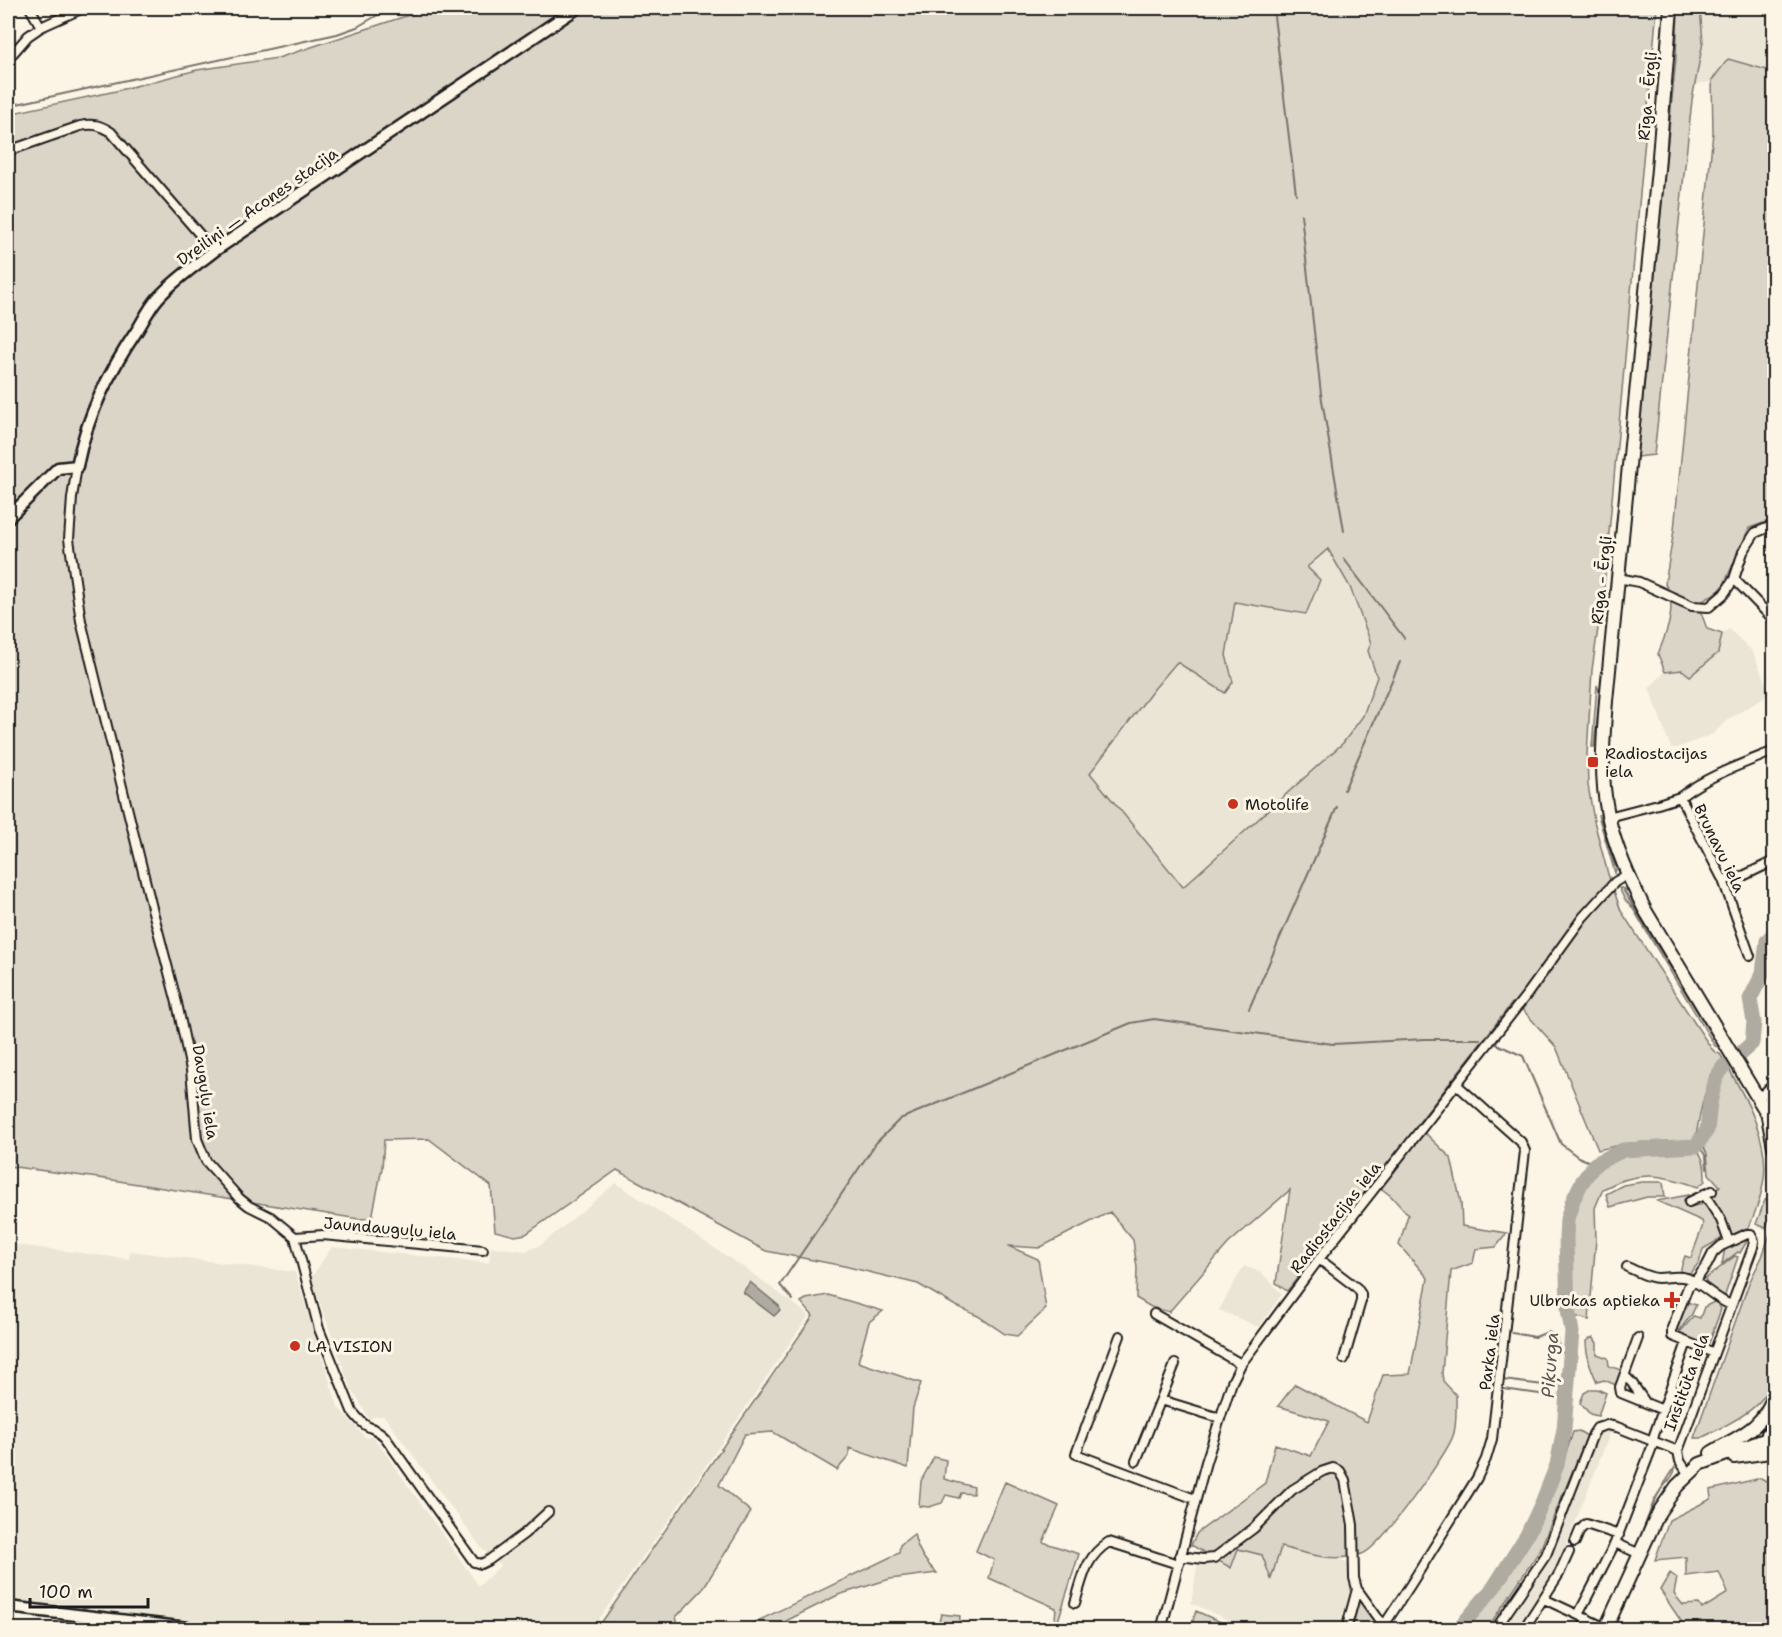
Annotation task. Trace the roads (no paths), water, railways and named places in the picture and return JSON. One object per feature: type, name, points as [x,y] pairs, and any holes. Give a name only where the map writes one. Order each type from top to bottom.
[{"type":"main road","name":"Dreiliņi — Acones stacija","points":[[76,466],[93,408],[117,359],[157,299],[214,250],[577,8]]},
{"type":"main road","name":"Rīga - Ērgļi","points":[[1671,8],[1603,748],[1603,781],[1608,817],[1628,874],[1649,917],[1771,1120],[1774,1147]]},
{"type":"main road","points":[[8,518],[58,468],[76,466]]},
{"type":"main road","points":[[1606,1629],[1665,1501],[1705,1457],[1755,1427],[1768,1411],[1774,1395]]},
{"type":"main road","points":[[1689,1475],[1719,1461],[1738,1456],[1772,1454],[1767,1439],[1774,1425]]},
{"type":"main road","points":[[1700,1464],[1767,1439]]},
{"type":"main road","points":[[8,1606],[204,1629]]},
{"type":"street","points":[[30,8],[41,27]]},
{"type":"street","points":[[8,59],[28,36],[41,27],[83,8]]},
{"type":"street","points":[[8,151],[80,126],[91,123],[100,125],[111,132],[214,250]]},
{"type":"street","name":"Dauguļu iela","points":[[76,466],[69,539],[81,621],[177,1003],[190,1070],[197,1139],[206,1161],[249,1206],[271,1217],[294,1237]]},
{"type":"street","points":[[1618,578],[1640,582],[1692,606],[1709,607],[1724,594],[1734,579],[1743,552],[1755,533],[1774,525]]},
{"type":"street","points":[[1734,579],[1774,620]]},
{"type":"street","points":[[1680,796],[1692,787],[1774,752]]},
{"type":"street","name":"Brunavu iela","points":[[1608,817],[1680,796],[1723,880],[1750,956]]},
{"type":"street","points":[[1723,880],[1743,876],[1774,861]]},
{"type":"street","name":"Radiostacijas iela","points":[[1161,1629],[1195,1499],[1232,1382],[1241,1364],[1319,1259],[1528,993],[1583,917],[1615,882],[1628,874]]},
{"type":"street","name":"Parka iela","points":[[1383,1626],[1477,1478],[1486,1459],[1494,1428],[1525,1151],[1521,1142],[1456,1084]]},
{"type":"street","points":[[1759,1098],[1774,1084]]},
{"type":"street","points":[[1689,1202],[1708,1193],[1729,1242],[1713,1253],[1707,1265],[1688,1287],[1672,1328],[1672,1336],[1714,1353]]},
{"type":"street","name":"Institūta iela","points":[[1689,1475],[1680,1461],[1678,1451],[1754,1241],[1751,1234],[1729,1242]]},
{"type":"street","name":"Jaundauguļu iela","points":[[294,1237],[324,1235],[483,1250]]},
{"type":"street","points":[[294,1237],[314,1312],[352,1411],[361,1422],[380,1430],[386,1437],[474,1562],[481,1564],[489,1560],[524,1534],[548,1512]]},
{"type":"street","points":[[1319,1259],[1357,1288],[1361,1294],[1344,1359]]},
{"type":"street","points":[[1627,1267],[1655,1278],[1677,1276],[1695,1281],[1718,1299],[1731,1305]]},
{"type":"street","points":[[1154,1314],[1241,1364]]},
{"type":"street","points":[[1120,1336],[1076,1454],[1195,1499]]},
{"type":"street","points":[[1638,1338],[1620,1387],[1621,1393],[1663,1410]]},
{"type":"street","points":[[1578,1615],[1617,1539],[1687,1342]]},
{"type":"street","points":[[1136,1461],[1175,1364]]},
{"type":"street","points":[[1625,1376],[1645,1402]]},
{"type":"street","points":[[1161,1400],[1220,1418]]},
{"type":"street","points":[[1496,1629],[1546,1556],[1597,1428],[1607,1425],[1617,1427],[1678,1451]]},
{"type":"street","points":[[1075,1603],[1087,1563],[1108,1542],[1179,1560],[1214,1558],[1254,1528],[1292,1490],[1321,1472],[1333,1468],[1340,1471],[1345,1480],[1353,1525],[1354,1578],[1357,1589],[1383,1626]]},
{"type":"street","points":[[1575,1542],[1580,1530],[1586,1524],[1617,1539],[1640,1554]]},
{"type":"street","points":[[1523,1629],[1559,1574],[1569,1552]]},
{"type":"street","points":[[1346,1629],[1357,1589]]},
{"type":"street","points":[[1544,1599],[1606,1629]]},
{"type":"street","points":[[1581,1629],[1588,1619]]},
{"type":"waterway","points":[[8,106],[337,34],[357,27],[390,8]]},
{"type":"waterway","points":[[1273,8],[1296,194]]},
{"type":"waterway","points":[[1301,214],[1321,394],[1344,531]]},
{"type":"waterway","points":[[1344,559],[1404,638]]},
{"type":"waterway","points":[[1344,790],[1400,662]]},
{"type":"waterway","points":[[1249,1009],[1337,807]]},
{"type":"waterway","points":[[1600,817],[1615,866]]},
{"type":"waterway","points":[[1624,891],[1720,1046]]},
{"type":"waterway","name":"Piķurga","points":[[1741,1053],[1752,1043],[1754,1022],[1750,999],[1763,973],[1767,941],[1774,933]]},
{"type":"waterway","points":[[793,1300],[780,1285],[876,1143],[900,1119],[1131,1023],[1154,1019],[1333,1044],[1425,1039],[1480,1039]]},
{"type":"waterway","points":[[1494,1043],[1523,1056],[1561,1144],[1578,1157],[1595,1164]]},
{"type":"waterway","name":"Piķurga","points":[[1458,1630],[1494,1587],[1527,1535],[1557,1465],[1564,1429],[1572,1332],[1568,1309],[1566,1238],[1567,1219],[1573,1200],[1595,1164],[1623,1150],[1696,1146],[1707,1130],[1716,1078],[1724,1066]]},
{"type":"waterway","points":[[1697,1144],[1706,1156],[1707,1168]]},
{"type":"waterway","points":[[1512,1333],[1535,1337],[1548,1332],[1556,1336],[1560,1351],[1571,1357]]},
{"type":"waterway","points":[[1503,1380],[1568,1388]]},
{"type":"waterway","points":[[1504,1389],[1567,1398]]},
{"type":"place","name":"Radiostacijas iela","points":[[1593,762]]},
{"type":"place","name":"Motolife","points":[[1233,804]]},
{"type":"place","name":"Ulbrokas aptieka","points":[[1672,1300]]},
{"type":"place","name":"LA VISION","points":[[295,1346]]}]
